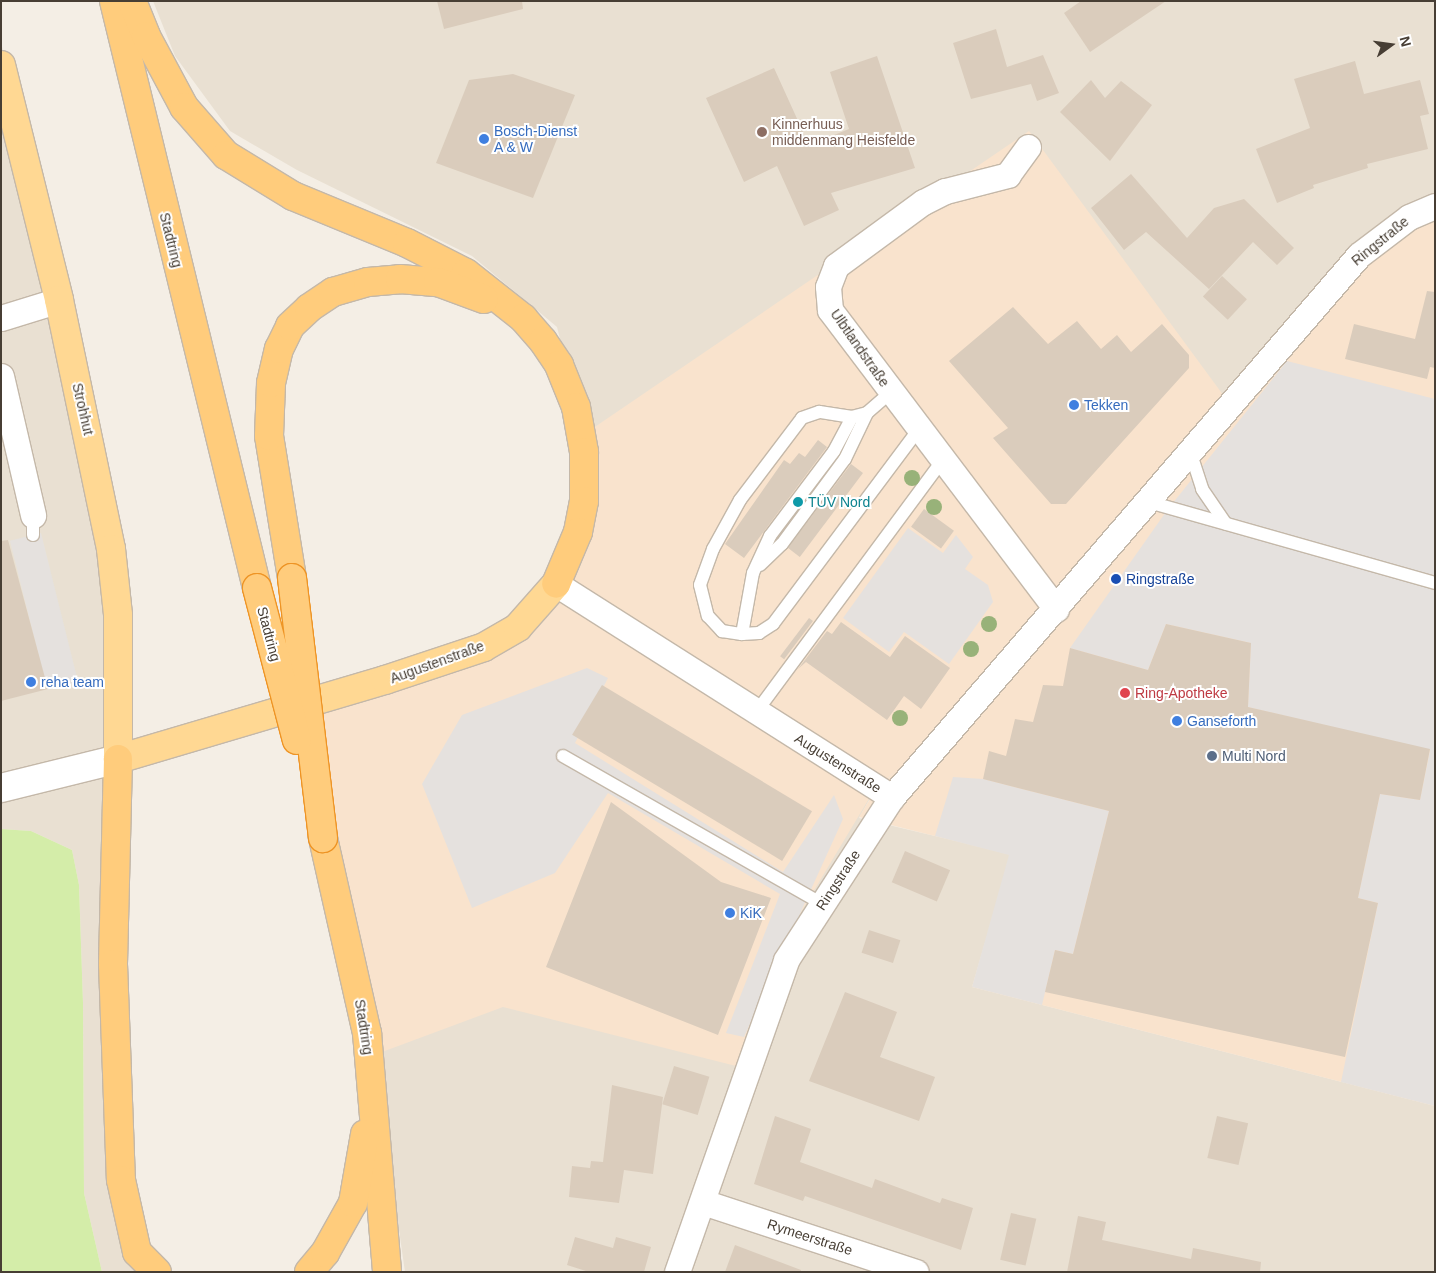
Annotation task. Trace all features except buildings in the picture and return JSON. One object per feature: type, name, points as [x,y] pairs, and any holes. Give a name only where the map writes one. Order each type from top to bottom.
[{"type":"highway","name":"Stadtring","points":[[114,1],[257,588],[323,838],[367,1033],[387,1272]]},
{"type":"highway","points":[[132,1],[146,36],[184,107],[226,155],[293,196],[407,243],[466,273],[523,318],[560,365],[576,407],[584,452],[584,502],[578,532],[556,584]]},
{"type":"highway","points":[[323,838],[292,578],[269,436],[271,383],[279,349],[290,326],[308,308],[333,292],[400,279],[438,282],[476,295],[523,318]]},
{"type":"highway","points":[[118,759],[113,955],[121,1180],[142,1262],[157,1272]]},
{"type":"highway","points":[[309,1272],[325,1254],[353,1203],[365,1140],[367,1033]]},
{"type":"main road","name":"Strohhut","points":[[1,65],[59,300],[111,549],[118,615],[118,759]]},
{"type":"main road","name":"Augustenstraße","points":[[118,759],[385,680],[484,646],[518,627],[556,584]]},
{"type":"street","name":"Ulbtlandstraße","points":[[1028,147],[1008,175],[945,191],[923,202],[836,266],[828,287],[830,310],[918,430],[1056,609]]},
{"type":"street","name":"Ringstraße","points":[[677,1272],[786,960],[892,797],[1149,502],[1190,451],[1360,255],[1409,217],[1435,206]]},
{"type":"street","points":[[1,318],[59,300]]},
{"type":"street","points":[[1,376],[33,525]]},
{"type":"street","name":"Augustenstraße","points":[[556,584],[892,797]]},
{"type":"street","name":"Augustenstraße","points":[[1,788],[118,759]]},
{"type":"street","name":"Rymeerstraße","points":[[703,1202],[916,1272]]},
{"type":"lane","points":[[753,572],[782,544],[845,459],[867,413],[891,392]]},
{"type":"lane","points":[[867,413],[852,417],[819,412],[802,418],[740,500],[713,549],[700,585],[708,616],[722,631],[742,634],[759,633],[773,624],[918,430]]},
{"type":"lane","points":[[742,634],[753,572],[770,536],[834,451],[852,417]]},
{"type":"lane","points":[[1190,451],[1202,489],[1226,524]]},
{"type":"lane","points":[[757,711],[942,461]]},
{"type":"lane","points":[[1149,502],[1435,583]]},
{"type":"lane","points":[[563,756],[822,904]]},
{"type":"shaded area","points":[[153,1],[1435,1],[1435,218],[1063,603],[873,793],[859,818],[1011,854],[972,987],[1435,1106],[1435,1272],[405,1272],[362,971],[314,700],[482,650],[556,586],[584,434],[557,327],[472,256],[297,170],[230,131],[175,56]]},
{"type":"shaded area","points":[[1,42],[130,627],[119,1136],[149,1272],[102,1272],[84,1193],[83,1003],[79,885],[72,850],[31,831],[1,829]]},
{"type":"shaded area","points":[[1029,131],[1232,407],[1359,272],[1407,231],[1435,218],[1435,1106],[972,987],[1011,855],[859,817],[873,794],[896,770],[873,792],[774,957],[736,1066],[503,1007],[374,1055],[365,983],[314,702],[483,650],[556,588],[583,435]]},
{"type":"shaded area","points":[[1287,361],[1435,399],[1435,1106],[1341,1082],[1378,903],[1358,898],[1380,794],[1420,800],[1430,750],[1248,707],[1251,643],[1166,624],[1148,670],[1070,648],[1168,509]]},
{"type":"shaded area","points":[[908,528],[943,553],[956,535],[973,557],[965,569],[988,585],[993,602],[949,664],[904,632],[889,652],[843,618]]},
{"type":"shaded area","points":[[41,533],[78,682],[47,690],[10,541]]},
{"type":"shaded area","points":[[587,668],[608,678],[575,743],[783,872],[834,795],[843,819],[744,1037],[726,1033],[780,894],[608,793],[555,873],[472,908],[422,784],[462,715]]},
{"type":"shaded area","points":[[953,777],[983,779],[1109,811],[1073,954],[1055,950],[1042,1005],[972,987],[1009,855],[935,836]]},
{"type":"green space","points":[[1,829],[31,831],[72,850],[79,885],[83,1003],[84,1193],[102,1272],[1,1272]]},
{"type":"place","name":"Kinnerhuus middenmang Heisfelde","points":[[762,132]]},
{"type":"place","name":"Bosch-Dienst A & W","points":[[484,139]]},
{"type":"place","name":"Tekken","points":[[1074,405]]},
{"type":"place","name":"TÜV Nord","points":[[798,502]]},
{"type":"place","name":"Ringstraße","points":[[1116,579]]},
{"type":"place","name":"reha team","points":[[31,682]]},
{"type":"place","name":"Ring-Apotheke","points":[[1125,693]]},
{"type":"place","name":"Ganseforth","points":[[1177,721]]},
{"type":"place","name":"Multi Nord","points":[[1212,756]]},
{"type":"place","name":"KiK","points":[[730,913]]}]
